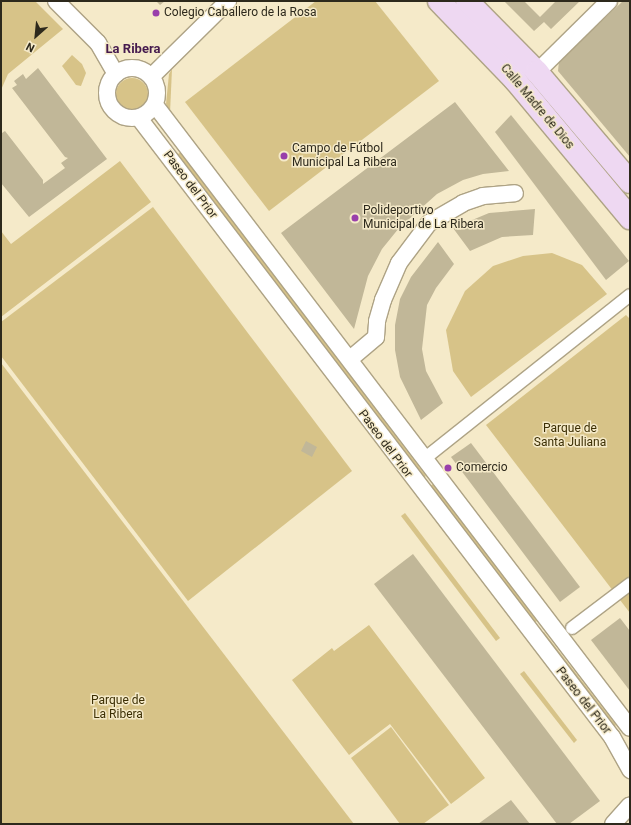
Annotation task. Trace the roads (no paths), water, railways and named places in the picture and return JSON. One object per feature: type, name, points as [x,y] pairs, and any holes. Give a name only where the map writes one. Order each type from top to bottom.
[{"type":"main road","name":"Calle Madre de Dios","points":[[439,1],[515,80],[630,218]]},
{"type":"main road","name":"Calle Madre de Dios","points":[[467,1],[537,72],[630,182]]},
{"type":"street","points":[[56,1],[98,43],[116,74]]},
{"type":"street","points":[[152,76],[228,1]]},
{"type":"street","points":[[537,72],[609,1]]},
{"type":"street","points":[[130,68],[138,68],[152,76],[158,90],[155,105],[146,115],[139,118],[122,117],[110,105],[107,88],[116,74],[130,68]]},
{"type":"street","name":"Paseo del Prior","points":[[155,105],[630,728]]},
{"type":"street","name":"Paseo del Prior","points":[[139,118],[612,737],[630,770]]},
{"type":"street","points":[[350,359],[376,337],[377,321],[383,300],[400,263],[429,223],[463,203],[483,196],[515,192]]},
{"type":"street","points":[[424,459],[630,295]]},
{"type":"street","points":[[572,628],[630,584]]},
{"type":"street","points":[[613,824],[630,805],[630,796]]},
{"type":"place","name":"Colegio Caballero de la Rosa","points":[[156,13]]},
{"type":"place","name":"Campo de Fútbol Municipal La Ribera","points":[[284,156]]},
{"type":"place","name":"Polideportivo Municipal de La Ribera","points":[[355,218]]},
{"type":"place","name":"Comercio","points":[[448,468]]},
{"type":"district","name":"La Ribera","points":[[133,49]]},
{"type":"park label","name":"Parque de Santa Juliana","points":[[570,436]]},
{"type":"park label","name":"Parque de La Ribera","points":[[118,708]]}]
